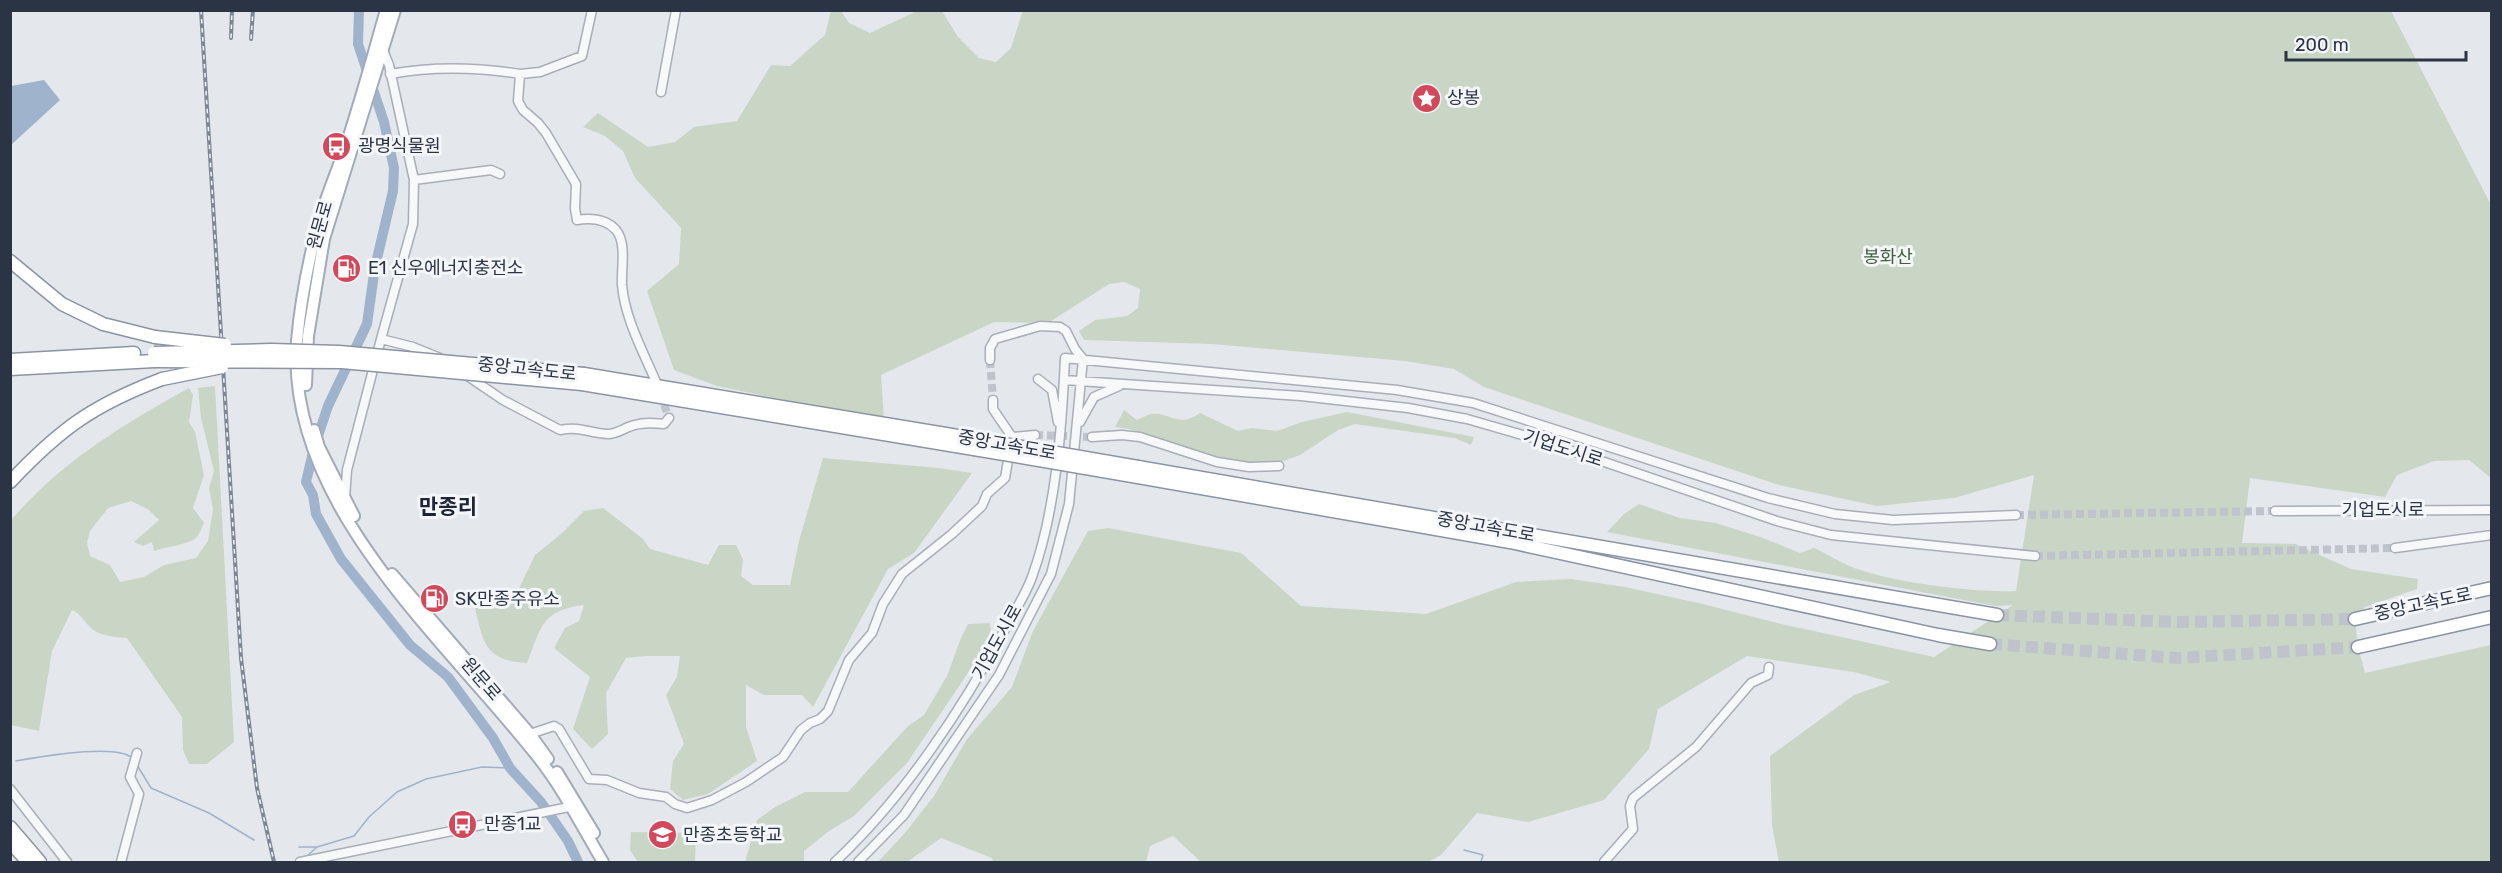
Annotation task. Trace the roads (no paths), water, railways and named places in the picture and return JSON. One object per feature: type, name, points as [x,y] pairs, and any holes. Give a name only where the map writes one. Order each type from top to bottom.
[{"type":"highway","points":[[10,261],[62,304],[104,324],[154,337],[269,356]]},
{"type":"highway","points":[[10,482],[38,452],[74,422],[104,404],[162,379],[269,356]]},
{"type":"highway","name":"중앙고속도로","points":[[10,360],[269,356],[583,379],[1996,615]]},
{"type":"highway","name":"중앙고속도로","points":[[10,369],[154,357]]},
{"type":"highway","name":"중앙고속도로","points":[[1138,472],[1510,542],[1989,644]]},
{"type":"highway","name":"중앙고속도로","points":[[2355,619],[2492,588]]},
{"type":"highway","name":"중앙고속도로","points":[[2358,647],[2492,616]]},
{"type":"highway","points":[[10,827],[40,862]]},
{"type":"highway","points":[[10,842],[28,862]]},
{"type":"main road","points":[[379,49],[386,10]]},
{"type":"main road","points":[[379,49],[395,10]]},
{"type":"main road","name":"원문로","points":[[379,49],[362,107],[315,235],[297,342],[311,448],[398,594],[540,759],[573,804],[603,862]]},
{"type":"main road","name":"원문로","points":[[343,503],[397,580],[530,734],[610,862]]},
{"type":"street","points":[[390,74],[455,68],[520,74],[540,72],[582,56],[592,10]]},
{"type":"street","points":[[661,92],[676,10]]},
{"type":"street","points":[[343,503],[347,470],[413,224],[414,180],[390,74],[379,49]]},
{"type":"street","points":[[520,74],[518,101],[523,110],[546,133],[576,184],[574,209],[577,220],[591,218],[604,222],[615,230],[620,238],[622,286],[628,314],[656,382]]},
{"type":"street","points":[[414,180],[491,170],[500,174]]},
{"type":"street","points":[[990,360],[993,333],[1040,320]]},
{"type":"street","points":[[991,346],[995,339],[1002,336],[1050,325],[1066,331],[1083,359]]},
{"type":"street","points":[[381,339],[413,347],[445,361],[503,400],[560,430],[575,427],[608,434],[621,432],[633,425],[644,423],[664,424],[669,418]]},
{"type":"street","points":[[1065,358],[1075,349]]},
{"type":"street","name":"기업도시로","points":[[835,862],[864,834],[914,774],[987,665],[1033,577],[1043,542],[1059,432],[1065,358],[1397,390],[1473,403],[1768,498],[1835,514],[1893,520],[2016,515]]},
{"type":"street","name":"기업도시로","points":[[858,862],[904,815],[987,693],[999,675],[1051,574],[1069,504],[1083,359]]},
{"type":"street","points":[[1038,379],[1052,390],[1059,432]]},
{"type":"street","name":"기업도시로","points":[[1064,380],[1301,396],[1431,412],[1467,419],[1540,440],[1777,521],[1831,535],[2035,556]]},
{"type":"street","points":[[1077,430],[1085,410],[1094,397],[1103,391],[1125,384]]},
{"type":"street","points":[[530,734],[554,726],[559,729],[589,779],[607,780],[639,793],[666,797],[675,804],[687,808],[712,800],[746,782],[783,757],[801,730],[828,711],[849,660],[872,633],[886,596],[902,574],[952,534],[982,506],[987,494],[1005,478],[1012,437],[993,409],[993,400]]},
{"type":"street","points":[[1012,437],[1035,435]]},
{"type":"street","points":[[1092,437],[1122,435],[1140,437],[1217,462],[1249,467],[1280,466]]},
{"type":"street","name":"기업도시로","points":[[2275,511],[2492,510]]},
{"type":"street","name":"기업도시로","points":[[2395,548],[2492,535]]},
{"type":"street","points":[[1604,862],[1633,829],[1630,806],[1637,793],[1696,747],[1751,683],[1768,675],[1769,668]]},
{"type":"street","points":[[121,862],[139,794],[130,777],[137,753]]},
{"type":"street","points":[[10,789],[67,862]]},
{"type":"street","points":[[300,862],[557,810],[573,804]]},
{"type":"water","points":[[44,80],[60,100],[11,145],[11,86]]},
{"type":"waterway","points":[[359,10],[358,44],[384,122],[394,168],[393,191],[375,267],[367,324],[328,406],[306,482],[313,495],[316,514],[341,559],[410,645],[448,677],[493,738],[510,768],[541,802],[568,841],[578,862]]},
{"type":"waterway","points":[[16,761],[94,751],[123,754],[132,758]]},
{"type":"waterway","points":[[137,765],[151,788],[209,813],[254,840]]},
{"type":"waterway","points":[[307,856],[317,847],[354,836],[369,817],[397,792],[426,779],[482,767],[510,768]]},
{"type":"waterway","points":[[299,847],[316,847]]},
{"type":"waterway","points":[[1464,850],[1483,855],[1481,862]]},
{"type":"tunnel","points":[[990,360],[993,400]]},
{"type":"tunnel","points":[[660,393],[669,418]]},
{"type":"tunnel","points":[[1035,435],[1092,437]]},
{"type":"tunnel","points":[[2016,515],[2275,511]]},
{"type":"tunnel","points":[[2035,556],[2395,548]]},
{"type":"tunnel","points":[[1997,615],[2179,622],[2355,619]]},
{"type":"tunnel","points":[[1990,644],[2178,658],[2358,647]]},
{"type":"railway","points":[[201,10],[241,658],[257,788],[274,862]]},
{"type":"railway","points":[[231,38],[232,10]]},
{"type":"railway","points":[[251,39],[253,10]]},
{"type":"place","name":"상봉","points":[[1426,98]]},
{"type":"place","name":"광명식물원","points":[[337,146]]},
{"type":"place","name":"E1 신우에너지충전소","points":[[347,268]]},
{"type":"place","name":"SK만종주유소","points":[[434,599]]},
{"type":"place","name":"만종1교","points":[[463,824]]},
{"type":"place","name":"만종초등학교","points":[[662,835]]},
{"type":"district","name":"만종리","points":[[448,507]]},
{"type":"park label","name":"봉화산","points":[[1888,257]]}]
